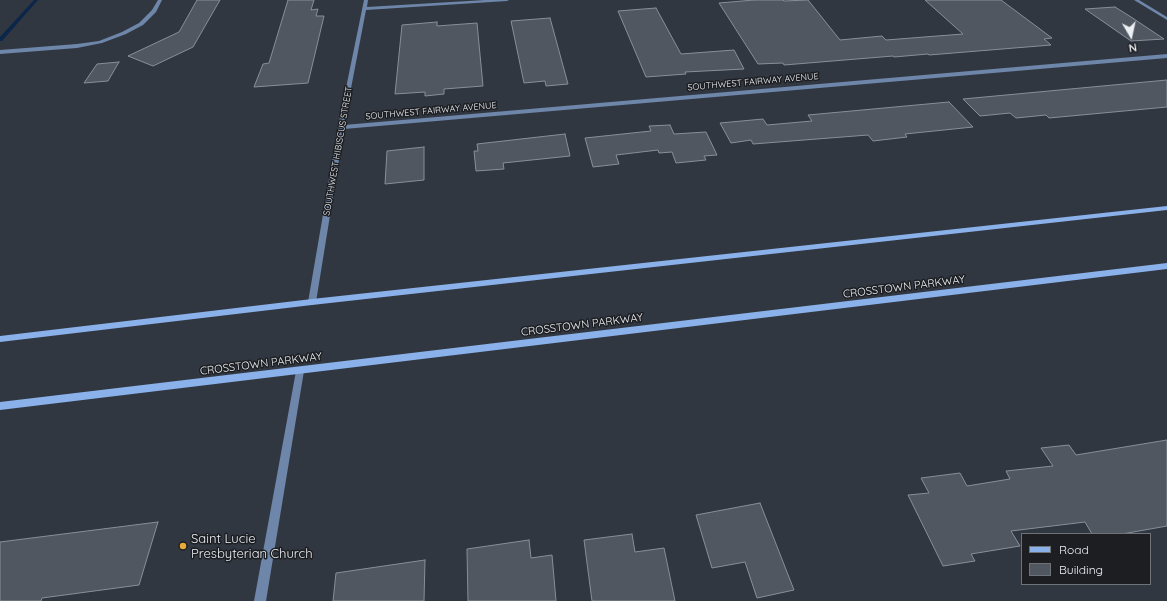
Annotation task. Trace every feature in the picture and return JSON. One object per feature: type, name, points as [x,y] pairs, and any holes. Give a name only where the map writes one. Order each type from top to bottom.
[{"type":"main road","points":[[0,339],[312,302],[1167,208]]},
{"type":"main road","name":"CROSSTOWN PARKWAY","points":[[0,406],[1167,266]]},
{"type":"street","points":[[0,52],[77,46],[100,42],[142,24],[154,11],[160,0]]},
{"type":"street","name":"SOUTHWEST HIBISCUS STREET","points":[[312,302],[341,127],[366,0]]},
{"type":"street","points":[[364,9],[507,0]]},
{"type":"street","points":[[1136,0],[1167,19]]},
{"type":"street","name":"SOUTHWEST FAIRWAY AVENUE","points":[[341,127],[1167,56]]},
{"type":"street","points":[[260,601],[300,371]]},
{"type":"building","points":[[197,0],[220,0],[193,47],[153,66],[128,56],[179,32]]},
{"type":"building","points":[[288,0],[314,0],[311,10],[318,9],[316,16],[324,16],[308,83],[254,87],[263,64],[269,63]]},
{"type":"building","points":[[754,0],[808,0],[840,40],[882,36],[886,40],[963,34],[925,0],[1001,0],[1052,38],[1044,39],[1051,45],[784,65],[783,63],[758,64],[719,3]]},
{"type":"building","points":[[1115,7],[1164,39],[1131,41],[1085,9]]},
{"type":"building","points":[[656,8],[681,54],[734,50],[744,69],[685,72],[686,74],[646,77],[618,11]]},
{"type":"building","points":[[550,18],[568,84],[546,86],[545,81],[524,83],[511,21]]},
{"type":"building","points":[[437,22],[437,26],[477,23],[483,86],[444,89],[444,94],[425,96],[425,92],[395,94],[402,25]]},
{"type":"building","points":[[119,62],[108,81],[84,83],[97,64]]},
{"type":"building","points":[[1167,80],[1167,107],[1049,118],[1046,115],[1016,118],[1010,113],[980,116],[963,99]]},
{"type":"building","points":[[949,102],[973,127],[905,134],[907,137],[873,141],[868,135],[753,144],[751,140],[731,143],[720,123],[763,119],[767,125],[812,121],[808,115]]},
{"type":"building","points":[[670,125],[674,134],[706,132],[717,155],[704,156],[706,160],[676,163],[672,152],[659,153],[658,150],[616,155],[619,164],[593,167],[585,138],[651,131],[649,126]]},
{"type":"building","points":[[565,134],[570,156],[503,163],[504,169],[476,171],[474,151],[478,151],[477,144]]},
{"type":"building","points":[[424,147],[424,180],[385,184],[387,151]]},
{"type":"building","points":[[1167,440],[1167,526],[1128,533],[1091,533],[1085,522],[1011,531],[1020,546],[971,554],[975,561],[943,566],[908,495],[929,493],[921,478],[960,473],[967,486],[1010,479],[1006,471],[1053,466],[1041,448],[1069,445],[1076,455]]},
{"type":"building","points":[[760,503],[794,590],[757,598],[745,562],[712,568],[696,515]]},
{"type":"building","points":[[158,522],[139,585],[42,598],[41,601],[0,601],[0,542]]},
{"type":"building","points":[[632,534],[635,552],[664,548],[675,601],[592,601],[584,540]]},
{"type":"building","points":[[529,540],[531,558],[552,555],[556,601],[468,601],[467,549]]},
{"type":"building","points":[[425,560],[424,601],[333,601],[336,573]]},
{"type":"waterway","points":[[0,40],[36,0]]},
{"type":"place","name":"Saint Lucie Presbyterian Church","points":[[183,546]]}]
